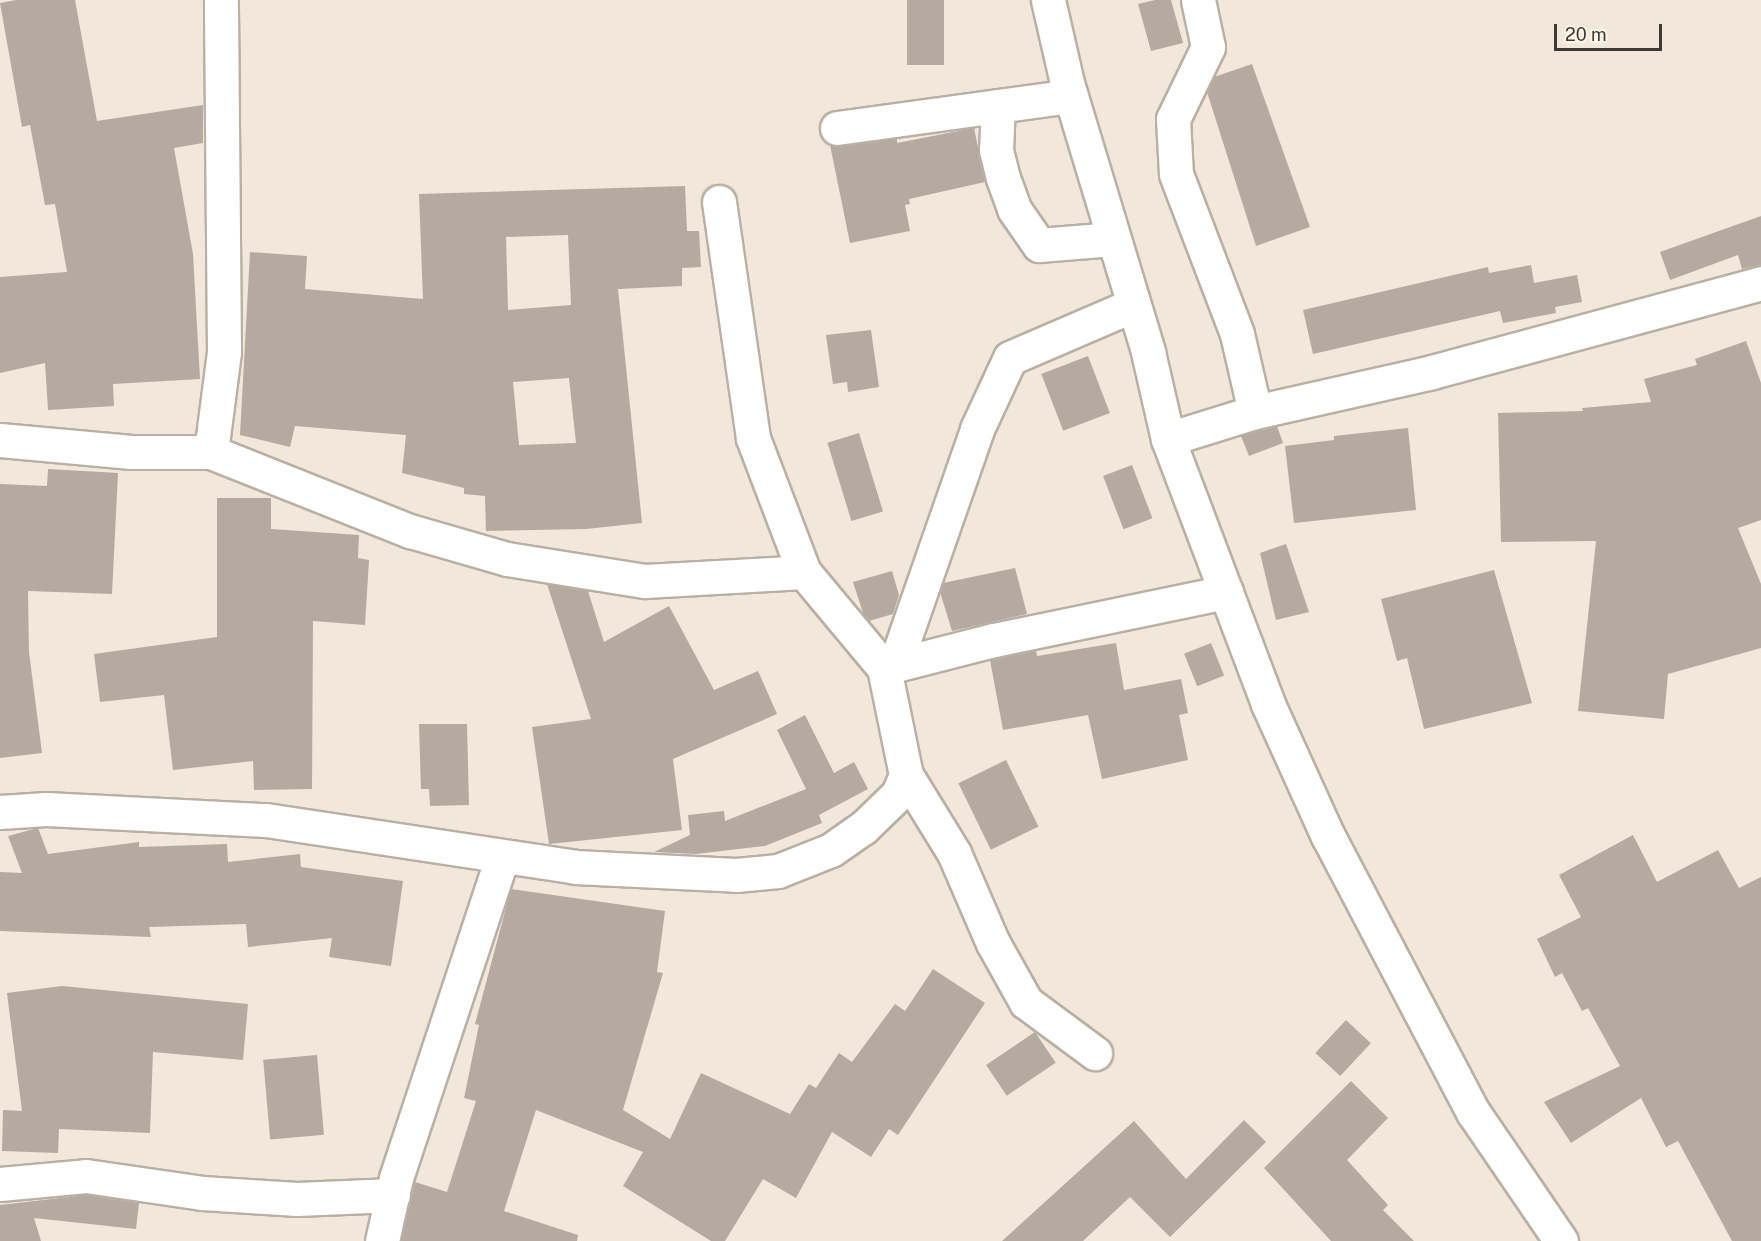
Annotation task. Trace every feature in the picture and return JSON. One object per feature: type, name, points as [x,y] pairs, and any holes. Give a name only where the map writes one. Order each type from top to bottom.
[{"type":"street","points":[[211,452],[224,352],[220,0]]},
{"type":"street","points":[[1048,0],[1071,96],[1133,305],[1168,439],[1268,704],[1396,970],[1473,1112],[1561,1241]]},
{"type":"street","points":[[1198,0],[1208,47],[1173,119],[1176,174],[1237,334],[1255,412]]},
{"type":"street","points":[[837,128],[1071,96]]},
{"type":"street","points":[[998,106],[996,150],[1003,178],[1014,209],[1039,245],[1113,239]]},
{"type":"street","points":[[719,202],[753,438],[804,572],[890,667]]},
{"type":"street","points":[[1168,439],[1255,412],[1432,372],[1761,283]]},
{"type":"street","points":[[1095,1053],[1026,1002],[993,944],[954,853],[906,775],[890,667],[977,429],[1010,358],[1133,305]]},
{"type":"street","points":[[0,440],[131,452],[211,452],[410,531],[507,559],[645,581],[804,572]]},
{"type":"street","points":[[890,667],[994,640],[1226,592]]},
{"type":"street","points":[[0,812],[46,809],[266,820],[502,858],[679,873],[736,875],[778,871],[831,850],[863,828],[898,794],[906,775]]},
{"type":"street","points":[[382,1241],[393,1195],[502,858]]},
{"type":"street","points":[[0,1184],[86,1176],[214,1194],[297,1199],[393,1195]]},
{"type":"building","points":[[16,0],[75,0],[97,121],[203,105],[203,143],[174,148],[193,254],[200,379],[113,384],[114,406],[48,410],[45,363],[0,373],[0,277],[67,272],[55,204],[45,205],[30,125],[22,127],[0,3]]},
{"type":"building","points":[[907,0],[944,0],[944,65],[907,65]]},
{"type":"building","points":[[1155,0],[1171,0],[1183,43],[1151,51],[1138,4]]},
{"type":"building","points":[[1252,64],[1310,227],[1256,246],[1207,92],[1214,77]]},
{"type":"building","points":[[974,128],[985,182],[909,199],[910,204],[905,205],[910,231],[850,243],[830,145],[897,139],[897,143]]},
{"type":"building","points":[[685,186],[687,231],[699,231],[701,267],[682,268],[682,286],[618,289],[642,523],[586,529],[486,531],[485,496],[464,494],[464,488],[402,473],[406,435],[295,426],[290,447],[240,435],[250,252],[307,256],[305,289],[423,299],[419,194]],"holes":[[[568,235],[571,305],[508,310],[506,237]],[[569,378],[576,443],[519,445],[513,382]]]},
{"type":"building","points":[[1761,216],[1761,265],[1742,269],[1738,255],[1670,280],[1660,252]]},
{"type":"building","points":[[1531,265],[1534,283],[1577,275],[1582,302],[1555,307],[1556,313],[1503,323],[1500,311],[1313,354],[1303,310],[1488,267],[1489,273]]},
{"type":"building","points":[[871,330],[879,387],[848,392],[847,382],[833,384],[826,335]]},
{"type":"building","points":[[1746,341],[1761,383],[1761,520],[1738,528],[1761,584],[1761,648],[1668,674],[1664,719],[1578,711],[1596,541],[1501,542],[1498,413],[1583,411],[1582,408],[1651,402],[1644,379],[1697,365],[1695,359]]},
{"type":"building","points":[[1088,356],[1110,413],[1063,431],[1041,374]]},
{"type":"building","points":[[1277,426],[1283,443],[1249,456],[1241,436]]},
{"type":"building","points":[[1408,428],[1416,510],[1294,523],[1285,446],[1334,440],[1334,436]]},
{"type":"building","points":[[859,433],[883,511],[851,521],[827,443]]},
{"type":"building","points":[[1132,465],[1152,518],[1123,529],[1103,476]]},
{"type":"building","points":[[48,469],[118,473],[112,594],[28,591],[29,652],[42,753],[0,758],[0,484],[47,486]]},
{"type":"building","points":[[217,498],[271,498],[271,529],[359,535],[358,558],[369,560],[365,625],[313,621],[312,789],[254,790],[253,761],[173,770],[164,695],[100,702],[94,654],[217,637]]},
{"type":"building","points":[[1286,544],[1309,612],[1276,620],[1260,553]]},
{"type":"building","points":[[1015,568],[1027,614],[952,631],[940,592],[943,583]]},
{"type":"building","points":[[1494,570],[1532,703],[1424,729],[1407,658],[1397,661],[1381,599]]},
{"type":"building","points":[[892,571],[899,595],[893,614],[869,621],[863,613],[853,582]]},
{"type":"building","points":[[547,584],[588,591],[604,642],[669,606],[714,690],[758,671],[777,714],[673,759],[682,830],[549,844],[532,727],[591,719]]},
{"type":"building","points":[[1116,643],[1124,690],[1181,679],[1188,713],[1179,715],[1188,760],[1102,779],[1088,715],[1003,730],[990,660],[1036,651],[1037,656]]},
{"type":"building","points":[[1211,643],[1224,675],[1197,686],[1184,654]]},
{"type":"building","points":[[805,715],[834,773],[854,762],[868,789],[819,815],[822,823],[765,846],[696,854],[654,852],[690,835],[688,815],[724,811],[725,821],[806,789],[777,730]]},
{"type":"building","points":[[419,724],[467,724],[469,805],[430,806],[429,789],[421,789]]},
{"type":"building","points":[[1006,760],[1038,827],[991,850],[958,783]]},
{"type":"building","points":[[38,828],[48,854],[139,842],[139,847],[227,844],[228,862],[300,854],[301,867],[403,881],[391,966],[329,957],[332,938],[248,947],[246,924],[149,927],[151,937],[0,931],[0,872],[22,873],[8,836]]},
{"type":"building","points":[[1633,835],[1657,882],[1718,850],[1739,888],[1761,877],[1761,1241],[1732,1241],[1678,1141],[1666,1147],[1641,1098],[1571,1143],[1544,1102],[1620,1066],[1588,1008],[1582,1011],[1562,973],[1555,977],[1537,939],[1581,917],[1559,875]]},
{"type":"building","points":[[511,889],[665,911],[657,972],[663,973],[623,1110],[670,1139],[701,1073],[790,1114],[809,1084],[816,1088],[839,1053],[852,1062],[895,1004],[905,1011],[933,969],[985,1003],[898,1135],[889,1129],[871,1157],[832,1132],[796,1198],[763,1179],[725,1241],[711,1241],[623,1186],[643,1152],[536,1110],[504,1211],[578,1235],[577,1241],[401,1241],[415,1182],[447,1192],[476,1101],[464,1098],[479,1025],[475,1024]]},
{"type":"building","points":[[62,986],[248,1004],[243,1060],[153,1052],[150,1133],[59,1129],[58,1153],[2,1151],[3,1110],[22,1111],[7,993]]},
{"type":"building","points":[[1346,1020],[1371,1043],[1340,1076],[1315,1053]]},
{"type":"building","points":[[1035,1032],[1056,1063],[1007,1096],[986,1065]]},
{"type":"building","points":[[317,1055],[324,1135],[270,1139],[263,1060]]},
{"type":"building","points":[[1351,1081],[1388,1118],[1347,1160],[1388,1205],[1383,1210],[1414,1241],[1331,1241],[1264,1168]]},
{"type":"building","points":[[1244,1120],[1266,1142],[1170,1237],[1130,1197],[1083,1241],[1002,1241],[1134,1121],[1186,1179]]},
{"type":"building","points":[[86,1195],[139,1203],[136,1229],[34,1218],[41,1241],[0,1241],[0,1205]]}]
